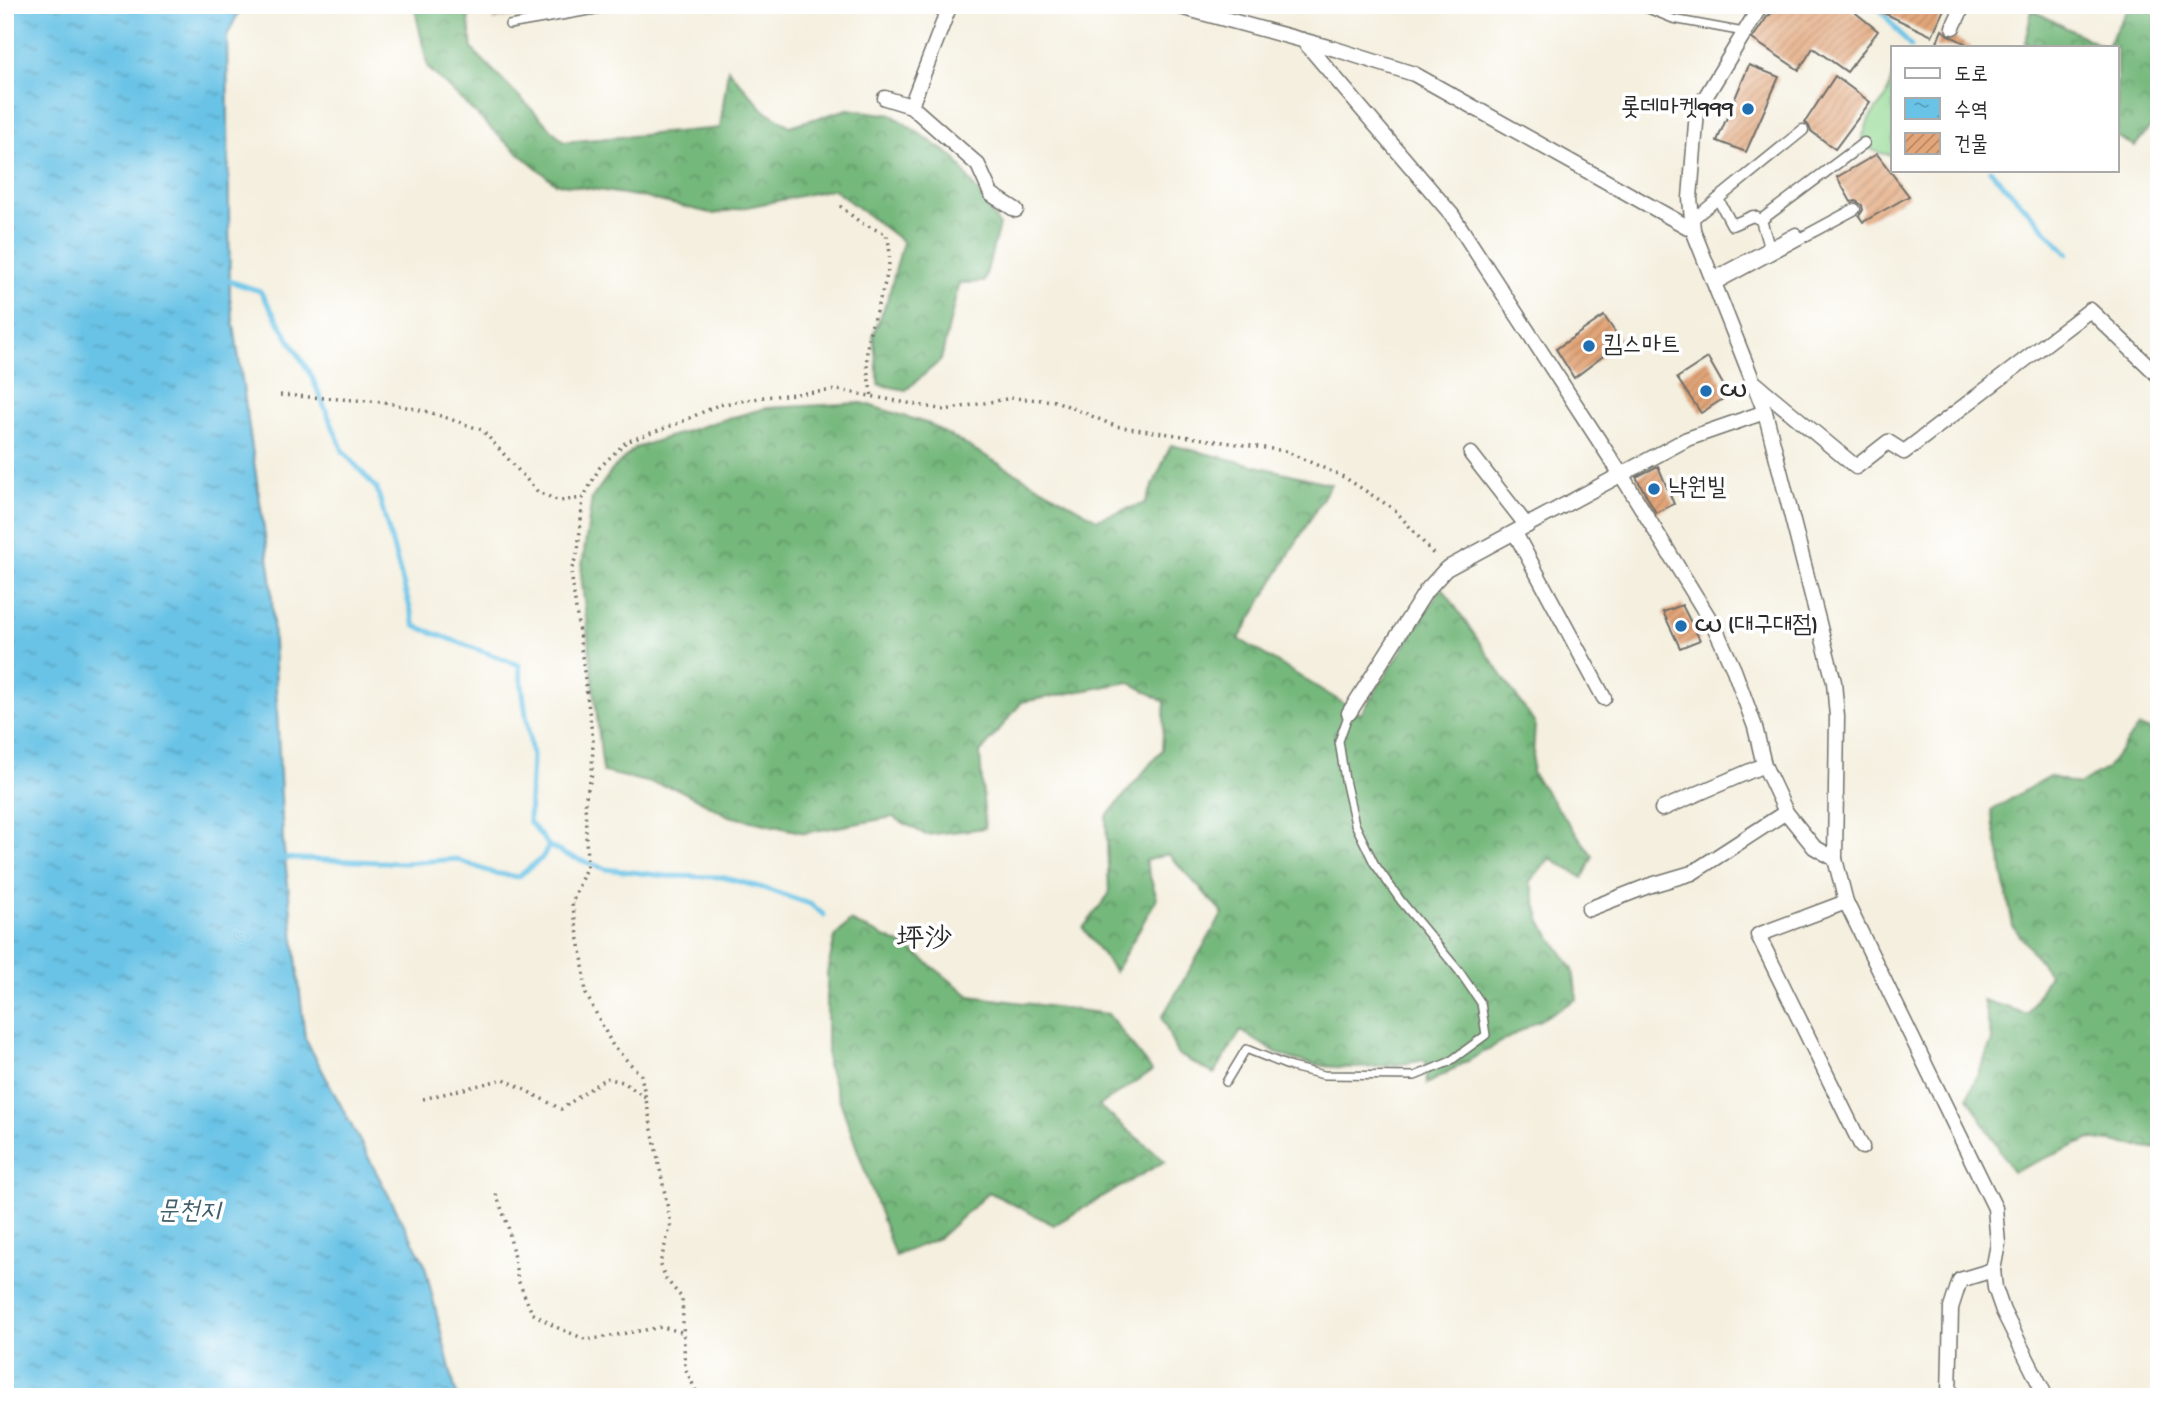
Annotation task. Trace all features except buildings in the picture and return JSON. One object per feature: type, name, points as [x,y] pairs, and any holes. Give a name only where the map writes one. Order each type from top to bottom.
[{"type":"street","points":[[911,106],[950,5]]},
{"type":"street","points":[[1173,5],[1303,40],[1414,74],[1693,225]]},
{"type":"street","points":[[1761,5],[1698,111],[1690,198],[1693,225],[1765,412],[1834,682],[1837,717],[1835,859],[1846,902],[1995,1208],[1998,1244],[1993,1270],[1995,1288],[2003,1311],[2046,1397]]},
{"type":"street","points":[[1953,27],[1961,6]]},
{"type":"street","points":[[1303,40],[1452,215],[1622,476],[1715,628],[1755,727],[1764,765],[1786,812],[1814,848],[1835,859]]},
{"type":"street","points":[[885,97],[911,106],[978,165],[991,194],[1016,210]]},
{"type":"street","points":[[1693,225],[1718,199],[1803,130]]},
{"type":"street","points":[[1762,219],[1864,142]]},
{"type":"street","points":[[1718,199],[1732,225],[1753,216],[1762,219]]},
{"type":"street","points":[[1852,207],[1713,281],[1769,247],[1852,207]]},
{"type":"street","points":[[1762,219],[1769,247]]},
{"type":"street","points":[[1752,381],[1856,467],[1888,442],[1904,452],[2090,310],[2159,376]]},
{"type":"street","points":[[1349,713],[1426,591],[1446,569],[1687,439],[1765,412]]},
{"type":"street","points":[[1471,454],[1521,529],[1604,698]]},
{"type":"street","points":[[1662,808],[1764,765]]},
{"type":"street","points":[[1589,909],[1648,886],[1692,873],[1786,812]]},
{"type":"street","points":[[1846,902],[1758,935],[1862,1147]]},
{"type":"street","points":[[1950,1397],[1951,1308],[1960,1280],[1993,1270]]},
{"type":"lane","points":[[509,25],[624,5]]},
{"type":"lane","points":[[1638,5],[1674,19],[1744,32]]},
{"type":"lane","points":[[1226,1082],[1246,1049],[1291,1067],[1325,1075],[1415,1076],[1449,1062],[1486,1035],[1481,1003],[1374,863],[1355,824],[1339,741],[1349,713]]},
{"type":"path","points":[[840,206],[861,223],[886,234],[891,247],[883,289],[867,343],[867,369],[872,396]]},
{"type":"path","points":[[699,1397],[685,1368],[682,1298],[666,1279],[660,1262],[671,1224],[647,1098],[641,1075],[612,1046],[586,993],[572,903],[587,865],[585,800],[593,740],[571,571],[578,551],[583,498],[600,467],[626,442],[679,424],[718,405],[764,397],[838,390],[945,410],[1013,398],[1056,401],[1115,426],[1285,451],[1344,477],[1395,510],[1446,569]]},
{"type":"path","points":[[280,395],[384,402],[429,412],[482,430],[538,492],[559,501],[583,498]]},
{"type":"path","points":[[423,1099],[504,1079],[561,1109],[606,1078],[623,1082],[647,1098]]},
{"type":"path","points":[[496,1194],[508,1226],[518,1280],[532,1313],[587,1340],[662,1327],[685,1333]]},
{"type":"shaded area","points":[[490,5],[576,5],[493,21]]},
{"type":"green space","points":[[414,5],[467,5],[472,49],[564,142],[720,128],[728,69],[764,110],[790,126],[848,109],[892,115],[955,158],[999,225],[984,282],[959,283],[941,360],[906,390],[879,385],[873,335],[888,298],[903,242],[833,189],[714,214],[642,197],[555,183],[502,139],[428,68]]},
{"type":"green space","points":[[2130,5],[2159,5],[2159,116],[2135,146],[2118,138],[2118,46],[2107,46]]},
{"type":"green space","points":[[2032,10],[2101,46],[2033,46],[2025,43]]},
{"type":"green space","points":[[1891,81],[1891,155],[1875,151],[1862,139],[1869,119],[1887,96]]},
{"type":"green space","points":[[862,403],[929,424],[1097,519],[1145,503],[1171,445],[1331,484],[1239,639],[1361,714],[1442,587],[1535,724],[1532,773],[1593,856],[1583,878],[1550,858],[1530,881],[1541,922],[1573,969],[1577,999],[1427,1084],[1425,1060],[1354,1068],[1319,1065],[1284,1056],[1241,1031],[1214,1074],[1177,1054],[1162,1017],[1223,913],[1168,854],[1145,861],[1157,898],[1115,972],[1083,928],[1109,894],[1106,817],[1162,750],[1165,702],[1129,682],[1022,702],[980,753],[985,828],[926,835],[893,817],[805,833],[729,816],[678,789],[603,772],[581,573],[592,498],[613,469],[635,448],[766,408]]},
{"type":"green space","points":[[2138,727],[2159,731],[2159,1149],[2090,1139],[2013,1172],[1968,1097],[1992,1041],[1983,1000],[2028,1014],[2049,974],[2013,926],[1991,811],[2049,776],[2078,785],[2106,769]]},
{"type":"green space","points":[[850,921],[909,948],[970,996],[1108,1014],[1152,1071],[1099,1106],[1165,1161],[1054,1225],[989,1192],[939,1238],[895,1256],[827,1064],[827,973],[835,937]]},
{"type":"water","name":"문천지","points":[[5,5],[242,5],[227,36],[230,298],[271,577],[283,840],[305,1038],[424,1262],[457,1397],[5,1397]]},
{"type":"waterway","points":[[1879,8],[1910,46]]},
{"type":"waterway","points":[[1992,172],[2068,254]]},
{"type":"waterway","points":[[226,280],[260,291],[312,377],[343,451],[377,489],[415,626],[519,665],[532,756],[529,821],[549,846],[606,869],[666,876],[722,877],[810,904],[824,915]]},
{"type":"waterway","points":[[278,858],[405,863],[456,859],[493,873],[518,877],[542,858],[549,846]]},
{"type":"place","name":"롯데마켓999","points":[[1748,109]]},
{"type":"place","name":"킴스마트","points":[[1589,346]]},
{"type":"place","name":"CU","points":[[1706,391]]},
{"type":"place","name":"낙원빌","points":[[1654,489]]},
{"type":"place","name":"CU (대구대점)","points":[[1681,626]]},
{"type":"district","name":"坪沙","points":[[924,941]]}]
